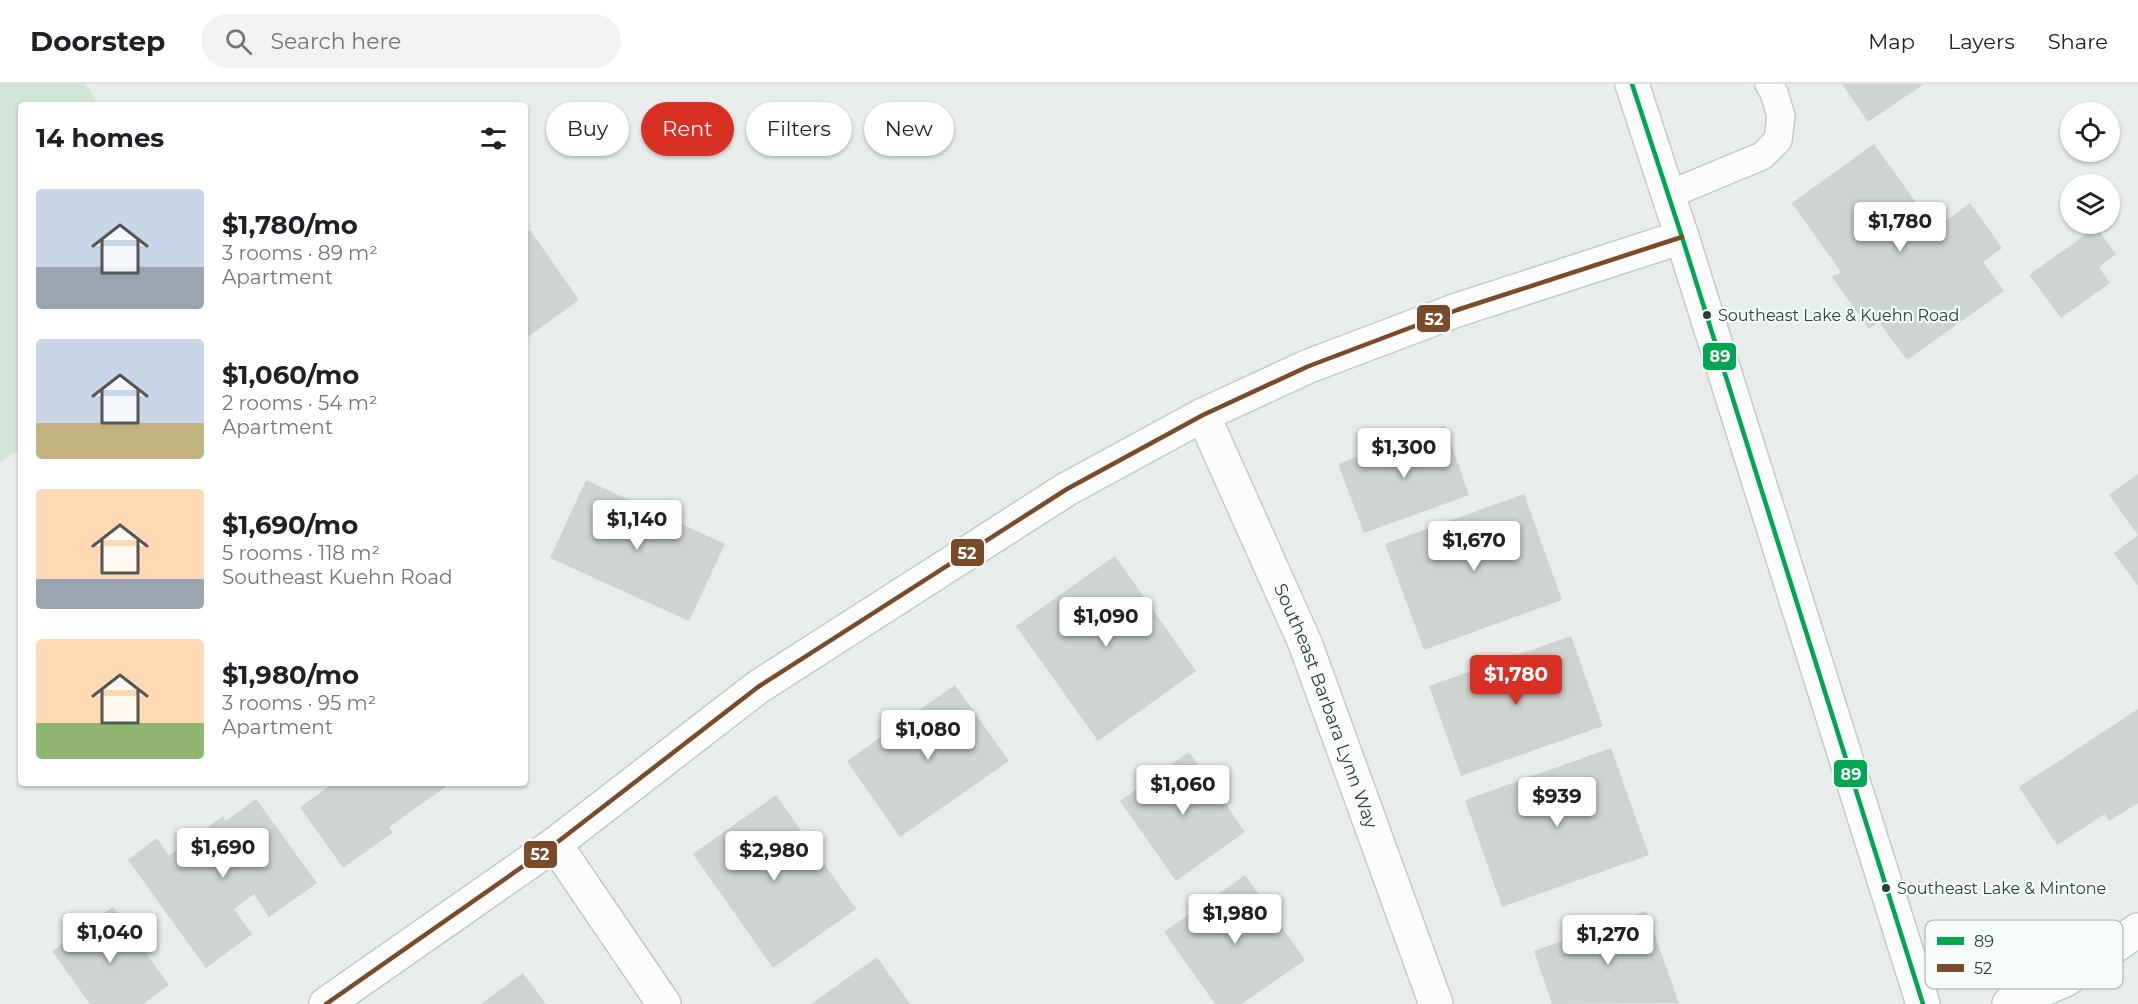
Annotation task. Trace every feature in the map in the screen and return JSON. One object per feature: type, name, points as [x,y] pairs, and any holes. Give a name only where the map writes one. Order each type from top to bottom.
[{"type":"street","points":[[1636,85],[1668,195],[1923,1004]]},
{"type":"street","points":[[326,1004],[555,844],[758,687],[1067,489],[1203,416],[1309,366],[1457,310],[1682,237]]},
{"type":"street","name":"Southeast Barbara Lynn Way","points":[[1203,416],[1305,643],[1436,1004]]},
{"type":"street","points":[[555,844],[664,1004]]},
{"type":"street","points":[[2123,940],[2138,930]]},
{"type":"street","points":[[2009,1004],[2044,989]]},
{"type":"lane","points":[[1668,195],[1762,156],[1778,140],[1781,116],[1769,84]]},
{"type":"green space","points":[[0,84],[85,84],[98,102],[18,102],[18,450],[0,462]]},
{"type":"building","points":[[1842,84],[1924,84],[1868,122]]},
{"type":"building","points":[[1874,144],[1935,229],[1970,203],[2002,248],[1983,262],[2004,291],[1907,360],[1879,322],[1869,329],[1832,277],[1841,272],[1792,203]]},
{"type":"building","points":[[530,230],[579,300],[528,337],[528,231]]},
{"type":"building","points":[[2086,234],[2101,234],[2116,254],[2099,267],[2110,283],[2061,318],[2029,275]]},
{"type":"building","points":[[1445,426],[1469,495],[1364,533],[1338,464]]},
{"type":"building","points":[[2138,474],[2138,535],[2109,495]]},
{"type":"building","points":[[586,480],[725,544],[689,621],[550,558]]},
{"type":"building","points":[[1524,494],[1562,600],[1424,650],[1385,544]]},
{"type":"building","points":[[2138,535],[2138,586],[2114,553]]},
{"type":"building","points":[[1115,556],[1196,671],[1098,741],[1016,626]]},
{"type":"building","points":[[1571,636],[1603,726],[1461,776],[1429,686]]},
{"type":"building","points":[[955,685],[1009,761],[900,837],[847,761]]},
{"type":"building","points":[[2138,709],[2138,803],[2109,821],[2105,814],[2057,845],[2019,787]]},
{"type":"building","points":[[1611,748],[1649,855],[1502,907],[1465,800]]},
{"type":"building","points":[[1189,752],[1245,832],[1176,881],[1120,801]]},
{"type":"building","points":[[330,786],[447,786],[389,827],[393,832],[343,868],[300,807]]},
{"type":"building","points":[[776,795],[856,909],[773,968],[693,854]]},
{"type":"building","points":[[256,799],[317,883],[269,917],[254,894],[234,909],[252,934],[206,968],[128,860],[157,838],[169,856],[223,816],[226,821]]},
{"type":"building","points":[[1245,875],[1305,960],[1242,1004],[1215,1004],[1164,932]]},
{"type":"building","points":[[113,907],[169,985],[143,1004],[90,1004],[52,951]]},
{"type":"building","points":[[1646,911],[1679,1003],[1552,1004],[1534,951]]},
{"type":"building","points":[[877,957],[910,1004],[811,1004]]},
{"type":"building","points":[[523,973],[546,1004],[481,1004]]},
{"type":"transit line","name":"89","points":[[1632,84],[1923,1004]]},
{"type":"transit line","name":"52","points":[[326,1004],[555,844],[758,687],[1067,489],[1203,415],[1309,366],[1457,310],[1682,237]]},
{"type":"place","name":"Southeast Lake & Kuehn Road","points":[[1707,315]]},
{"type":"place","name":"Southeast Lake & Mintone","points":[[1886,888]]}]
